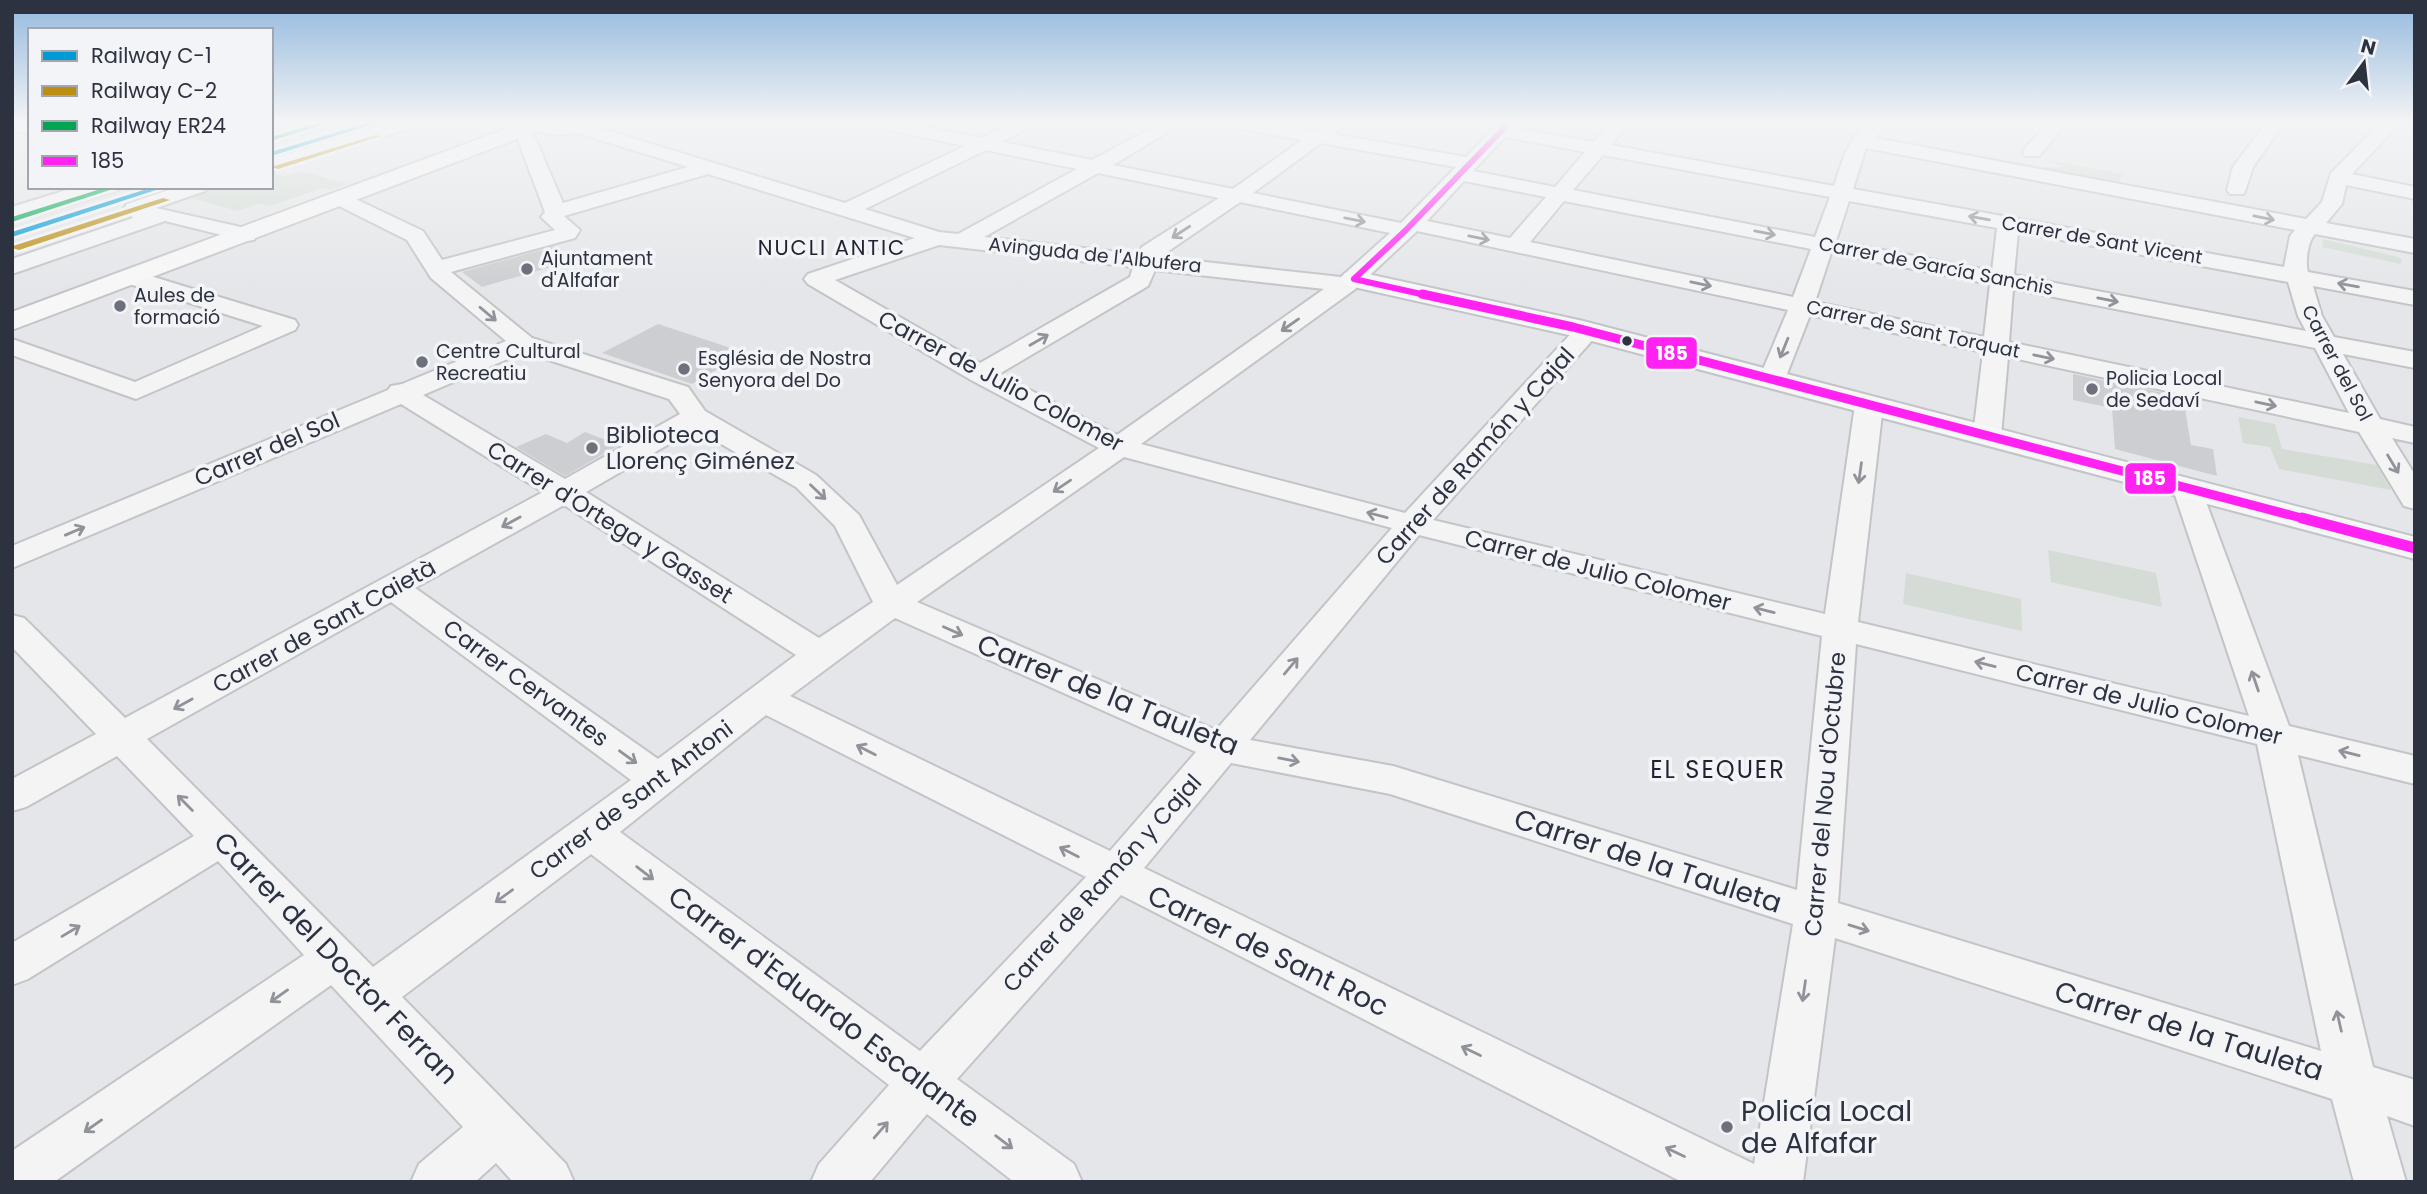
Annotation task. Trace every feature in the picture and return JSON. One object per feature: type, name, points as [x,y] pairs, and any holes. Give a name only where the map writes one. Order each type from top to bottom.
[{"type":"street","points":[[18,317],[134,278],[396,179]]},
{"type":"street","points":[[550,179],[556,212]]},
{"type":"street","points":[[436,269],[567,233],[569,230],[552,217],[556,212],[670,179]]},
{"type":"street","name":"Avinguda de l'Albufera","points":[[744,179],[937,238],[1350,282],[1587,331],[2415,548]]},
{"type":"street","points":[[847,209],[911,179]]},
{"type":"street","points":[[963,240],[1070,179]]},
{"type":"street","name":"Carrer de Sant Torquat","points":[[1150,179],[1516,245],[2415,435]]},
{"type":"street","points":[[979,374],[1140,281],[1150,252],[1260,179]]},
{"type":"street","name":"Carrer de Sant Antoni","points":[[371,994],[591,832],[890,603],[1119,447],[1350,282],[1409,227],[1452,179]]},
{"type":"street","name":"Carrer de García Sanchis","points":[[1504,179],[1561,193],[2415,360]]},
{"type":"street","points":[[1516,245],[1574,179]]},
{"type":"street","name":"Carrer de Sant Vicent","points":[[1764,179],[2415,298]]},
{"type":"street","points":[[1772,379],[1848,179]]},
{"type":"street","points":[[2096,179],[2415,227]]},
{"type":"street","points":[[2217,186],[2246,192],[2244,179]]},
{"type":"street","name":"Carrer del Sol","points":[[2338,179],[2332,204],[2311,213],[2301,236],[2295,266],[2297,276],[2310,316],[2370,426],[2415,500]]},
{"type":"street","points":[[2346,179],[2415,193]]},
{"type":"street","points":[[12,214],[91,189]]},
{"type":"street","points":[[192,189],[138,206],[128,213],[164,214],[246,235]]},
{"type":"street","points":[[23,190],[59,199]]},
{"type":"street","points":[[340,200],[415,236],[436,269],[523,343],[679,393],[707,424],[806,481],[848,522],[890,603]]},
{"type":"street","points":[[2311,213],[2415,246]]},
{"type":"street","points":[[12,267],[164,214]]},
{"type":"street","points":[[1987,436],[2008,223]]},
{"type":"street","name":"Carrer de Julio Colomer","points":[[937,238],[816,279],[979,374],[1119,447],[1412,524],[2415,770]]},
{"type":"street","points":[[12,346],[136,391],[286,325],[134,278]]},
{"type":"street","name":"Carrer de Ramón y Cajal","points":[[836,1182],[923,1082],[1114,875],[1412,524],[1587,331]]},
{"type":"street","name":"Carrer del Sol","points":[[12,558],[400,392],[523,343]]},
{"type":"street","name":"Carrer d'Ortega y Gasset","points":[[400,392],[565,492],[820,654]]},
{"type":"street","name":"Carrer del Nou d'Octubre","points":[[1777,1182],[1816,914],[1840,629],[1869,405]]},
{"type":"street","name":"Carrer de Sant Caietà","points":[[12,797],[634,452],[707,424]]},
{"type":"street","points":[[2188,489],[2274,735],[2352,1082],[2380,1182]]},
{"type":"street","name":"Carrer Cervantes","points":[[393,588],[658,779]]},
{"type":"street","name":"Carrer de la Tauleta","points":[[890,603],[1222,748],[1393,780],[2415,1103]]},
{"type":"street","name":"Carrer del Doctor Ferran","points":[[12,626],[26,660],[120,738],[222,839],[548,1182]]},
{"type":"street","name":"Carrer de Sant Roc","points":[[764,698],[1114,875],[1736,1182]]},
{"type":"street","name":"Carrer d'Eduardo Escalante","points":[[591,832],[1056,1182]]},
{"type":"street","points":[[12,966],[222,839]]},
{"type":"street","points":[[12,1181],[335,957]]},
{"type":"street","points":[[437,1182],[499,1128]]},
{"type":"shaded area","points":[[273,179],[329,179],[348,184],[330,190],[322,188],[270,206],[260,203],[238,211],[187,197],[209,189],[273,189]]},
{"type":"shaded area","points":[[2079,179],[2121,179],[2117,186]]},
{"type":"shaded area","points":[[2323,239],[2402,260],[2400,264],[2322,247]]},
{"type":"shaded area","points":[[2238,417],[2275,424],[2282,449],[2377,465],[2391,490],[2279,469],[2270,447],[2243,443]]},
{"type":"shaded area","points":[[2048,550],[2156,573],[2162,607],[2051,582]]},
{"type":"shaded area","points":[[1906,573],[2021,599],[2022,631],[1903,604]]},
{"type":"building","points":[[555,246],[575,260],[482,287],[462,272]]},
{"type":"building","name":"Església de Nostra Senyora del Do","points":[[658,324],[746,353],[692,384],[602,353]]},
{"type":"building","points":[[2073,374],[2183,397],[2191,445],[2213,449],[2217,476],[2115,449],[2112,408],[2073,400]]},
{"type":"building","points":[[585,432],[619,445],[565,476],[516,447],[546,434],[567,443]]},
{"type":"railway","points":[[12,222],[118,189]]},
{"type":"rail line","name":"ER24","points":[[12,220],[109,189]]},
{"type":"rail line","name":"C-1","points":[[12,235],[155,189]]},
{"type":"rail line","name":"C-2","points":[[16,248],[166,200]]},
{"type":"transit line","name":"185","points":[[1354,279],[1455,179]]},
{"type":"transit line","name":"185","points":[[1354,279],[1573,327],[2415,548]]},
{"type":"place","name":"Ajuntament d'Alfafar","points":[[527,269]]},
{"type":"place","name":"Aules de formació","points":[[120,306]]},
{"type":"place","name":"Centre Cultural Recreatiu","points":[[422,362]]},
{"type":"place","name":"Església de Nostra Senyora del Do","points":[[684,369]]},
{"type":"place","name":"Policia Local de Sedaví","points":[[2092,389]]},
{"type":"place","name":"Biblioteca Llorenç Giménez","points":[[592,448]]},
{"type":"place","name":"Policía Local de Alfafar","points":[[1727,1127]]},
{"type":"district","name":"NUCLI ANTIC","points":[[832,247]]},
{"type":"district","name":"EL SEQUER","points":[[1718,769]]}]
